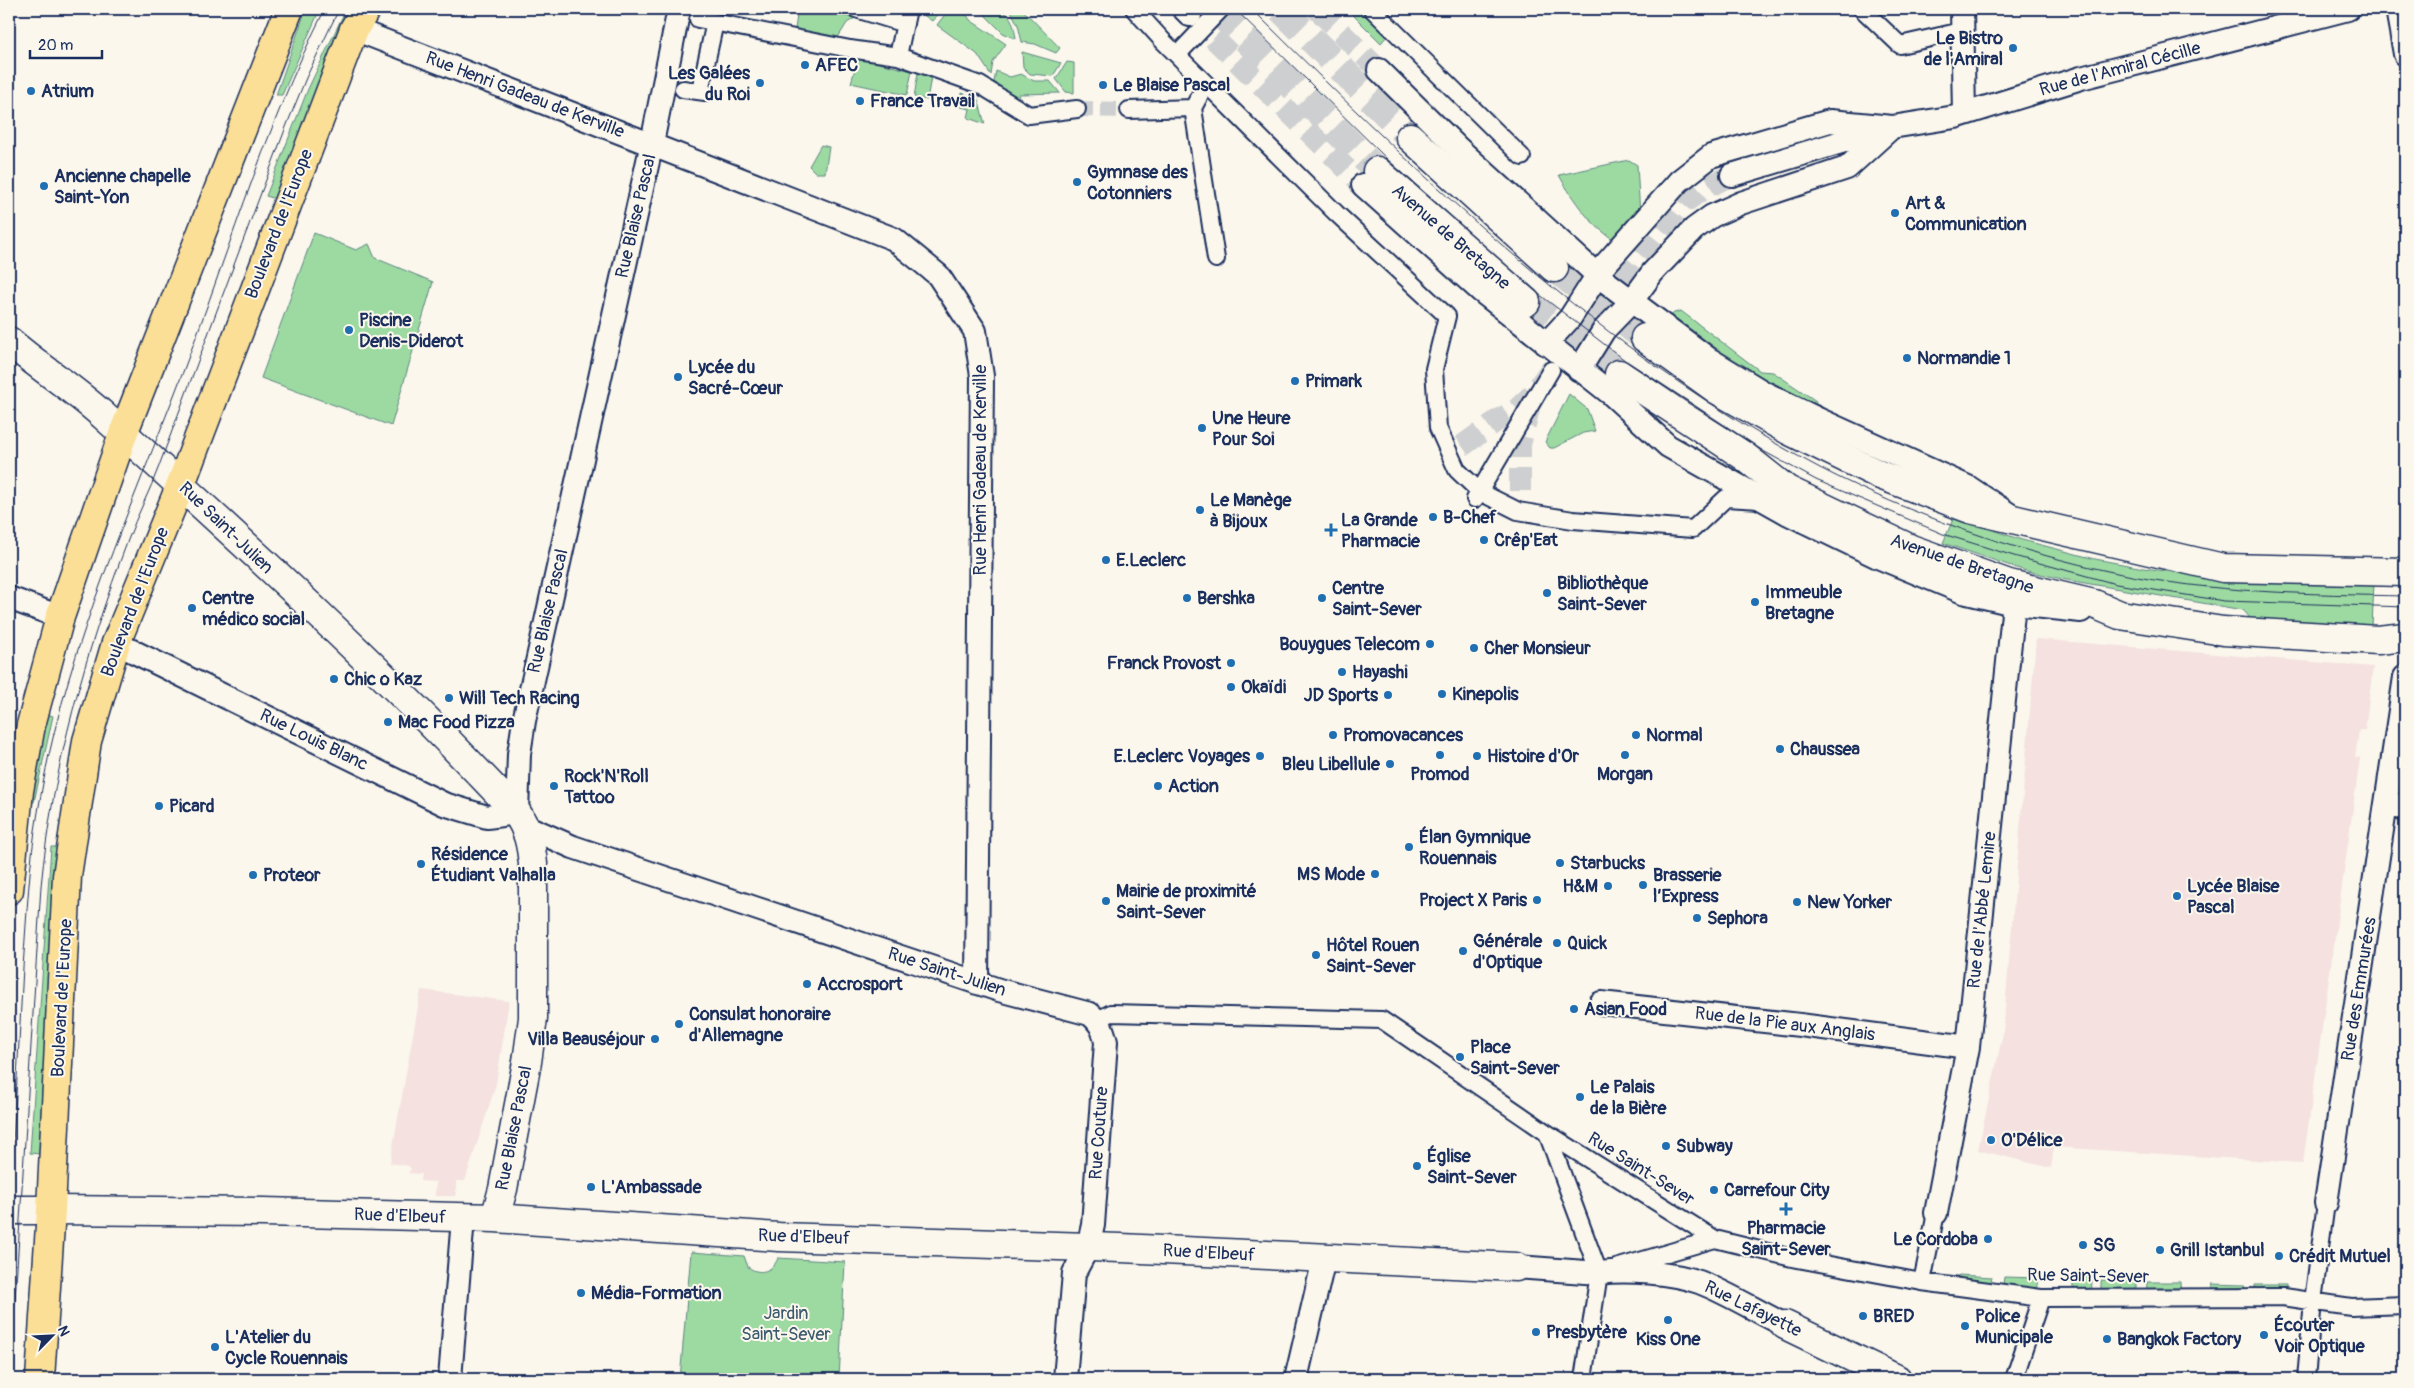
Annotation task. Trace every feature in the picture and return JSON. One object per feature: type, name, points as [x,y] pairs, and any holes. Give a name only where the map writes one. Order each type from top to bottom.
[{"type":"main road","points":[[9,888],[19,791],[31,726],[60,617],[123,434],[289,9]]},
{"type":"main road","name":"Boulevard de l'Europe","points":[[40,1379],[51,1210],[68,876],[87,741],[116,642],[181,484],[360,19]]},
{"type":"street","points":[[856,9],[906,16],[898,56]]},
{"type":"street","points":[[1134,9],[1177,55],[1336,213],[1447,316],[1434,369],[1438,428],[1458,470],[1477,497],[1518,511],[1573,520],[1693,529],[1726,498],[1762,500]]},
{"type":"street","points":[[1177,55],[1222,9]]},
{"type":"street","points":[[1372,9],[1522,157]]},
{"type":"street","points":[[1862,9],[1900,45],[1962,31]]},
{"type":"street","points":[[1962,9],[1964,114]]},
{"type":"street","name":"Rue de l'Amiral Cécille","points":[[1546,344],[1570,318],[1597,275],[1679,181],[1711,156],[1830,121],[1892,127],[1964,114],[2081,78],[2348,9]]},
{"type":"street","points":[[2396,9],[2405,54]]},
{"type":"street","points":[[689,14],[715,22],[850,49],[898,56],[980,85],[1029,115],[1077,109]]},
{"type":"street","name":"Rue Blaise Pascal","points":[[495,1218],[503,1188],[527,1062],[533,1018],[533,864],[531,840],[521,819],[519,754],[524,720],[652,143],[689,14]]},
{"type":"street","name":"Rue Henri Gadeau de Kerville","points":[[360,19],[652,143],[894,239],[938,274],[975,331],[982,376],[977,983]]},
{"type":"street","points":[[683,89],[702,92],[715,22]]},
{"type":"street","points":[[1379,70],[1456,147],[1597,275],[1709,360],[1763,392],[1968,487],[2020,522]]},
{"type":"street","points":[[1206,84],[1193,108],[1216,258]]},
{"type":"street","points":[[1129,110],[1193,108]]},
{"type":"street","points":[[1732,175],[1892,127]]},
{"type":"street","points":[[1579,370],[1604,330],[1631,302],[1653,272],[1694,229],[1721,212],[1741,203],[1847,168],[1892,127]]},
{"type":"street","points":[[1410,137],[1554,268]]},
{"type":"street","points":[[1370,178],[1481,291],[1610,393],[1668,446],[1762,500],[1878,557],[1963,592],[2014,604],[2120,615]]},
{"type":"street","name":"Avenue de Bretagne","points":[[1370,178],[1526,302]]},
{"type":"street","points":[[1646,338],[1716,390],[1790,430],[1880,475],[1970,509],[2222,568],[2405,572]]},
{"type":"street","name":"Rue Saint-Julien","points":[[9,341],[105,417],[181,484],[447,738],[521,819],[573,847],[977,983],[1090,1014],[1098,1020]]},
{"type":"street","points":[[1477,497],[1551,370]]},
{"type":"street","name":"Avenue de Bretagne","points":[[1619,374],[1744,456],[1787,490],[1912,549],[2009,584],[2094,604],[2120,615],[2224,631],[2378,640],[2405,637]]},
{"type":"street","points":[[9,598],[60,617]]},
{"type":"street","name":"Rue de l'Abbé Lemire","points":[[1936,1213],[1968,1047],[2014,604]]},
{"type":"street","name":"Rue Louis Blanc","points":[[116,642],[444,804],[488,817],[521,819]]},
{"type":"street","name":"Rue des Emmurées","points":[[2306,1379],[2313,1301],[2326,1203],[2396,805],[2405,677]]},
{"type":"street","name":"Rue de la Pie aux Anglais","points":[[1601,1003],[1800,1024],[1968,1047]]},
{"type":"street","points":[[1098,1020],[1111,1013],[1382,1020],[1547,1133],[1600,1273],[1584,1379]]},
{"type":"street","name":"Rue Couture","points":[[1065,1379],[1074,1273],[1088,1247],[1094,1217],[1106,1042],[1104,1030],[1098,1020]]},
{"type":"street","name":"Rue Saint-Sever","points":[[1547,1133],[1715,1239],[1792,1258],[1922,1282],[2041,1298],[2283,1297],[2351,1307],[2405,1305]]},
{"type":"street","name":"Rue d'Elbeuf","points":[[9,1210],[264,1212],[495,1218],[779,1237],[1088,1247],[1516,1267],[1600,1273]]},
{"type":"street","points":[[1922,1282],[1936,1213]]},
{"type":"street","points":[[450,1379],[463,1218]]},
{"type":"street","points":[[1600,1273],[1715,1239]]},
{"type":"street","points":[[1296,1379],[1324,1259]]},
{"type":"street","name":"Rue Lafayette","points":[[1600,1273],[1613,1271],[1660,1275],[1698,1282],[1897,1379]]},
{"type":"street","points":[[2014,1379],[2041,1298]]},
{"type":"shaded area","name":"Lycée Blaise Pascal","points":[[2036,639],[2373,667],[2365,730],[2359,730],[2355,757],[2360,758],[2303,1163],[2054,1147],[2051,1168],[1978,1150],[2003,1033]]},
{"type":"shaded area","points":[[421,990],[509,1001],[496,1084],[465,1181],[456,1181],[456,1196],[435,1196],[436,1182],[420,1181],[421,1174],[408,1173],[411,1169],[409,1166],[390,1163]]},
{"type":"green space","points":[[306,9],[320,9],[282,95],[276,95]]},
{"type":"green space","points":[[346,9],[358,9],[276,199],[266,196],[308,89]]},
{"type":"green space","points":[[798,9],[810,9],[855,18],[847,23],[837,39],[795,29]]},
{"type":"green space","points":[[915,9],[936,9],[939,13],[932,21]]},
{"type":"green space","points":[[949,9],[963,9],[970,20],[1006,44],[993,62],[991,75],[977,54],[937,25]]},
{"type":"green space","points":[[979,9],[1002,11],[1010,17],[1016,39],[1003,33]]},
{"type":"green space","points":[[1010,9],[1022,9],[1060,48],[1056,53],[1035,44],[1022,42],[1018,25]]},
{"type":"green space","points":[[1347,9],[1359,9],[1387,36],[1381,43]]},
{"type":"green space","points":[[1022,52],[1061,63],[1053,76],[1030,74],[1023,67]]},
{"type":"green space","points":[[858,58],[912,71],[907,95],[851,83]]},
{"type":"green space","points":[[1067,62],[1074,63],[1074,93],[1066,92],[1056,79]]},
{"type":"green space","points":[[996,71],[1010,77],[1021,74],[1034,81],[1050,81],[1060,93],[1010,96],[994,82]]},
{"type":"green space","points":[[918,73],[931,77],[927,100],[914,97]]},
{"type":"green space","points":[[962,93],[978,99],[985,124],[968,118],[970,109],[961,107]]},
{"type":"green space","points":[[821,145],[829,147],[825,173],[816,173],[809,166]]},
{"type":"green space","points":[[1629,160],[1637,165],[1640,215],[1617,242],[1599,228],[1584,212],[1559,175]]},
{"type":"green space","name":"Piscine Denis-Diderot","points":[[314,233],[356,250],[369,244],[375,258],[433,282],[391,426],[261,378]]},
{"type":"green space","points":[[1681,311],[1760,371],[1773,372],[1816,401],[1813,406],[1770,385],[1667,319],[1674,313]]},
{"type":"green space","points":[[1569,394],[1587,409],[1595,431],[1583,433],[1554,448],[1550,448],[1545,442]]},
{"type":"green space","points":[[1954,517],[2022,540],[2095,559],[2144,568],[2195,575],[2374,582],[2372,627],[2252,620],[2243,610],[2067,580],[2023,570],[1943,543]]},
{"type":"green space","points":[[44,713],[53,716],[34,802],[30,804]]},
{"type":"green space","points":[[51,847],[59,847],[48,980],[39,1154],[30,1153]]},
{"type":"green space","name":"Jardin Saint-Sever","points":[[691,1252],[744,1256],[748,1267],[761,1272],[773,1266],[778,1258],[845,1262],[839,1379],[680,1379]]},
{"type":"green space","points":[[1959,1275],[1992,1277],[1988,1296],[1957,1289]]},
{"type":"green space","points":[[2004,1277],[2039,1278],[2035,1306],[2001,1300]]},
{"type":"green space","points":[[2073,1277],[2092,1278],[2091,1306],[2073,1306]]},
{"type":"green space","points":[[2101,1280],[2136,1280],[2136,1303],[2101,1305]]},
{"type":"green space","points":[[2147,1282],[2180,1282],[2181,1303],[2146,1303]]},
{"type":"green space","points":[[2212,1284],[2244,1285],[2245,1301],[2212,1301]]},
{"type":"green space","points":[[2255,1285],[2286,1285],[2286,1301],[2256,1301]]},
{"type":"tunnel","points":[[1216,9],[1377,171]]},
{"type":"tunnel","points":[[1281,9],[1410,137]]},
{"type":"tunnel","points":[[1317,9],[1379,70]]},
{"type":"tunnel","points":[[1190,15],[1363,185]]},
{"type":"tunnel","points":[[1077,109],[1129,110]]},
{"type":"tunnel","points":[[1462,446],[1517,409],[1534,393],[1551,369],[1685,202],[1703,189],[1732,175]]},
{"type":"tunnel","points":[[1554,268],[1645,338]]},
{"type":"tunnel","points":[[1526,302],[1619,374]]},
{"type":"tunnel","points":[[1520,491],[1520,445],[1529,408]]},
{"type":"tram line","points":[[9,1198],[30,870],[48,758],[61,705],[94,602],[192,349],[244,201],[302,56],[325,9]]},
{"type":"tram line","points":[[10,1379],[41,886],[46,841],[62,753],[98,625],[135,521],[155,475],[286,127],[306,78],[339,9]]},
{"type":"tram line","points":[[1235,9],[1387,159],[1535,291],[1630,364],[1765,452],[1816,480],[1943,534],[2116,584],[2224,601],[2405,607]]},
{"type":"tram line","points":[[1252,9],[1383,137],[1451,199],[1520,260],[1591,318],[1664,372],[1740,422],[1820,468],[1891,501],[1965,530],[2041,554],[2117,573],[2152,580],[2224,589],[2405,596]]},
{"type":"place","name":"Le Bistro de l'Amiral","points":[[2013,48]]},
{"type":"place","name":"AFEC","points":[[805,65]]},
{"type":"place","name":"Les Galées du Roi","points":[[760,83]]},
{"type":"place","name":"Le Blaise Pascal","points":[[1103,85]]},
{"type":"place","name":"Atrium","points":[[31,91]]},
{"type":"place","name":"France Travail","points":[[860,101]]},
{"type":"place","name":"Gymnase des Cotonniers","points":[[1077,182]]},
{"type":"place","name":"Ancienne chapelle Saint-Yon","points":[[44,186]]},
{"type":"place","name":"Art & Communication","points":[[1895,213]]},
{"type":"place","name":"Piscine Denis-Diderot","points":[[349,330]]},
{"type":"place","name":"Normandie 1","points":[[1907,358]]},
{"type":"place","name":"Lycée du Sacré-Cœur","points":[[678,377]]},
{"type":"place","name":"Primark","points":[[1295,381]]},
{"type":"place","name":"Une Heure Pour Soi","points":[[1202,428]]},
{"type":"place","name":"Le Manège à Bijoux","points":[[1200,510]]},
{"type":"place","name":"B-Chef","points":[[1433,517]]},
{"type":"place","name":"La Grande Pharmacie","points":[[1331,530]]},
{"type":"place","name":"Crêp'Eat","points":[[1484,540]]},
{"type":"place","name":"E.Leclerc","points":[[1106,560]]},
{"type":"place","name":"Bibliothèque Saint-Sever","points":[[1547,593]]},
{"type":"place","name":"Bershka","points":[[1187,598]]},
{"type":"place","name":"Centre Saint-Sever","points":[[1322,598]]},
{"type":"place","name":"Immeuble Bretagne","points":[[1755,602]]},
{"type":"place","name":"Centre médico social","points":[[192,608]]},
{"type":"place","name":"Bouygues Telecom","points":[[1430,644]]},
{"type":"place","name":"Cher Monsieur","points":[[1474,648]]},
{"type":"place","name":"Franck Provost","points":[[1231,663]]},
{"type":"place","name":"Hayashi","points":[[1342,672]]},
{"type":"place","name":"Chic o Kaz","points":[[334,679]]},
{"type":"place","name":"Okaïdi","points":[[1231,687]]},
{"type":"place","name":"Kinepolis","points":[[1442,694]]},
{"type":"place","name":"JD Sports","points":[[1388,695]]},
{"type":"place","name":"Will Tech Racing","points":[[449,698]]},
{"type":"place","name":"Mac Food Pizza","points":[[388,722]]},
{"type":"place","name":"Promovacances","points":[[1333,735]]},
{"type":"place","name":"Normal","points":[[1636,735]]},
{"type":"place","name":"Chaussea","points":[[1780,749]]},
{"type":"place","name":"Promod","points":[[1440,755]]},
{"type":"place","name":"Morgan","points":[[1625,755]]},
{"type":"place","name":"E.Leclerc Voyages","points":[[1260,756]]},
{"type":"place","name":"Histoire d'Or","points":[[1477,756]]},
{"type":"place","name":"Bleu Libellule","points":[[1390,764]]},
{"type":"place","name":"Rock'N'Roll Tattoo","points":[[554,786]]},
{"type":"place","name":"Action","points":[[1158,786]]},
{"type":"place","name":"Picard","points":[[159,806]]},
{"type":"place","name":"Élan Gymnique Rouennais","points":[[1409,847]]},
{"type":"place","name":"Starbucks","points":[[1560,863]]},
{"type":"place","name":"Résidence Étudiant Valhalla","points":[[421,864]]},
{"type":"place","name":"MS Mode","points":[[1375,874]]},
{"type":"place","name":"Proteor","points":[[253,875]]},
{"type":"place","name":"Brasserie l’Express","points":[[1643,885]]},
{"type":"place","name":"H&M","points":[[1608,886]]},
{"type":"place","name":"Lycée Blaise Pascal","points":[[2177,896]]},
{"type":"place","name":"Project X Paris","points":[[1537,900]]},
{"type":"place","name":"Mairie de proximité Saint-Sever","points":[[1106,901]]},
{"type":"place","name":"New Yorker","points":[[1797,902]]},
{"type":"place","name":"Sephora","points":[[1697,918]]},
{"type":"place","name":"Quick","points":[[1557,943]]},
{"type":"place","name":"Générale d'Optique","points":[[1463,951]]},
{"type":"place","name":"Hôtel Rouen Saint-Sever","points":[[1316,955]]},
{"type":"place","name":"Accrosport","points":[[807,984]]},
{"type":"place","name":"Asian Food","points":[[1574,1009]]},
{"type":"place","name":"Consulat honoraire d'Allemagne","points":[[679,1024]]},
{"type":"place","name":"Villa Beauséjour","points":[[655,1039]]},
{"type":"place","name":"Place Saint-Sever","points":[[1460,1057]]},
{"type":"place","name":"Le Palais de la Bière","points":[[1580,1097]]},
{"type":"place","name":"O'Délice","points":[[1991,1140]]},
{"type":"place","name":"Subway","points":[[1666,1146]]},
{"type":"place","name":"Église Saint-Sever","points":[[1417,1166]]},
{"type":"place","name":"L'Ambassade","points":[[591,1187]]},
{"type":"place","name":"Carrefour City","points":[[1714,1190]]},
{"type":"place","name":"Pharmacie Saint-Sever","points":[[1786,1209]]},
{"type":"place","name":"Le Cordoba","points":[[1988,1239]]},
{"type":"place","name":"SG","points":[[2083,1245]]},
{"type":"place","name":"Grill Istanbul","points":[[2160,1250]]},
{"type":"place","name":"Crédit Mutuel","points":[[2279,1256]]},
{"type":"place","name":"Média-Formation","points":[[581,1293]]},
{"type":"place","name":"BRED","points":[[1863,1316]]},
{"type":"place","name":"Kiss One","points":[[1668,1320]]},
{"type":"place","name":"Police Municipale","points":[[1965,1326]]},
{"type":"place","name":"Presbytère","points":[[1536,1332]]},
{"type":"place","name":"Écouter Voir Optique","points":[[2264,1335]]},
{"type":"place","name":"Bangkok Factory","points":[[2107,1339]]},
{"type":"place","name":"L'Atelier du Cycle Rouennais","points":[[215,1347]]}]
